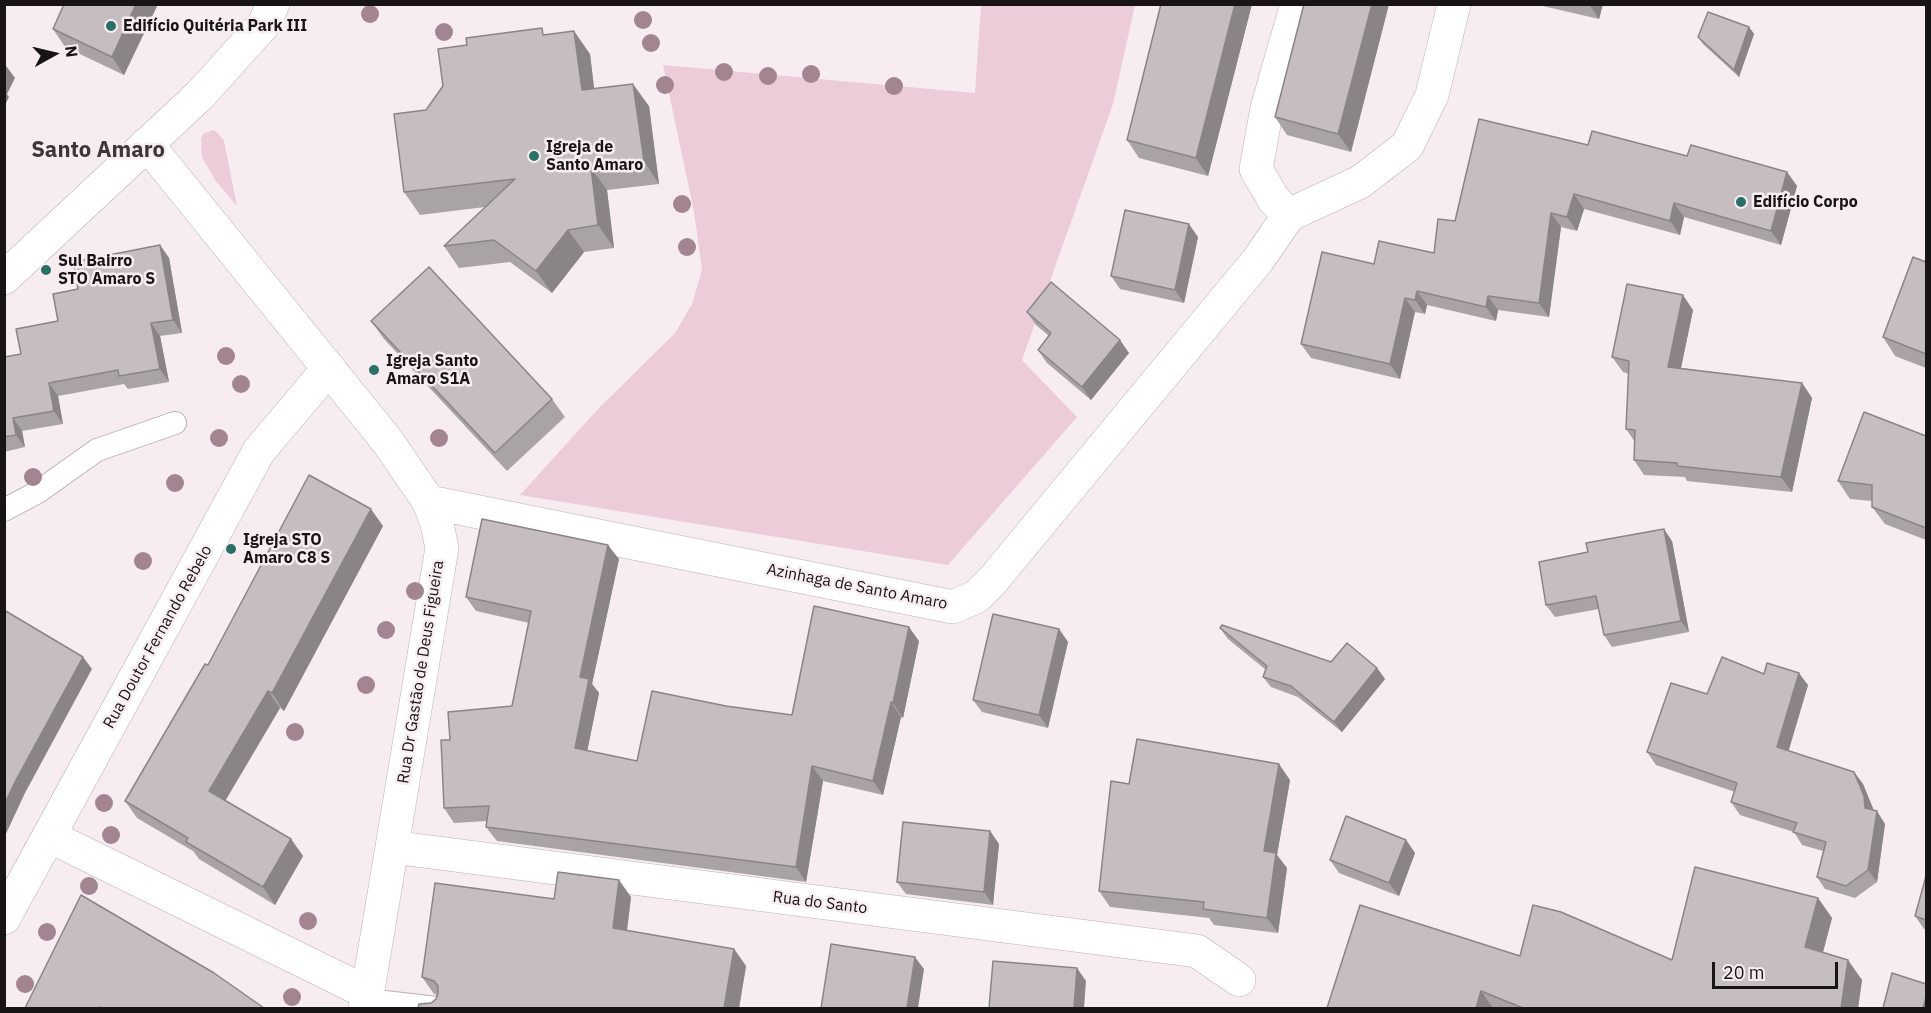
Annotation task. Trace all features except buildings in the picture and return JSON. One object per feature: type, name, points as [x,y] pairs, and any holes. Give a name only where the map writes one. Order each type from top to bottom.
[{"type":"street","points":[[4,278],[201,94],[264,24],[273,4]]},
{"type":"street","points":[[1297,4],[1267,108],[1256,169],[1274,200],[1289,215],[1360,182],[1407,146],[1432,95],[1454,4]]},
{"type":"street","name":"Rua Dr Gastão de Deus Figueira","points":[[147,144],[388,442],[429,502],[437,524],[442,548],[367,1000]]},
{"type":"street","name":"Azinhaga de Santo Amaro","points":[[429,502],[953,607],[976,597],[993,580],[1258,260],[1289,215]]},
{"type":"street","name":"Rua Doutor Fernando Rebelo","points":[[4,918],[259,451],[329,368]]},
{"type":"street","points":[[49,836],[367,1000]]},
{"type":"street","name":"Rua do Santo","points":[[392,847],[1197,951],[1239,980]]},
{"type":"lane","points":[[4,510],[38,492],[97,450],[176,423]]},
{"type":"lane","points":[[367,1000],[437,1008]]},
{"type":"shaded area","points":[[981,5],[1135,5],[1113,104],[1022,360],[1077,417],[948,565],[520,495],[598,409],[675,333],[692,304],[702,270],[694,212],[663,65],[975,93]]},
{"type":"shaded area","points":[[213,130],[224,141],[237,206],[215,180],[202,157],[203,134]]},
{"type":"place","name":"Edifício Quitéria Park III","points":[[111,26]]},
{"type":"place","name":"Igreja de Santo Amaro","points":[[534,156]]},
{"type":"place","name":"Edifício Corpo","points":[[1741,202]]},
{"type":"place","name":"Sul Bairro STO Amaro S","points":[[46,270]]},
{"type":"place","name":"Igreja Santo Amaro S1A","points":[[374,370]]},
{"type":"place","name":"Igreja STO Amaro C8 S","points":[[231,549]]},
{"type":"district","name":"Santo Amaro","points":[[98,151]]}]
